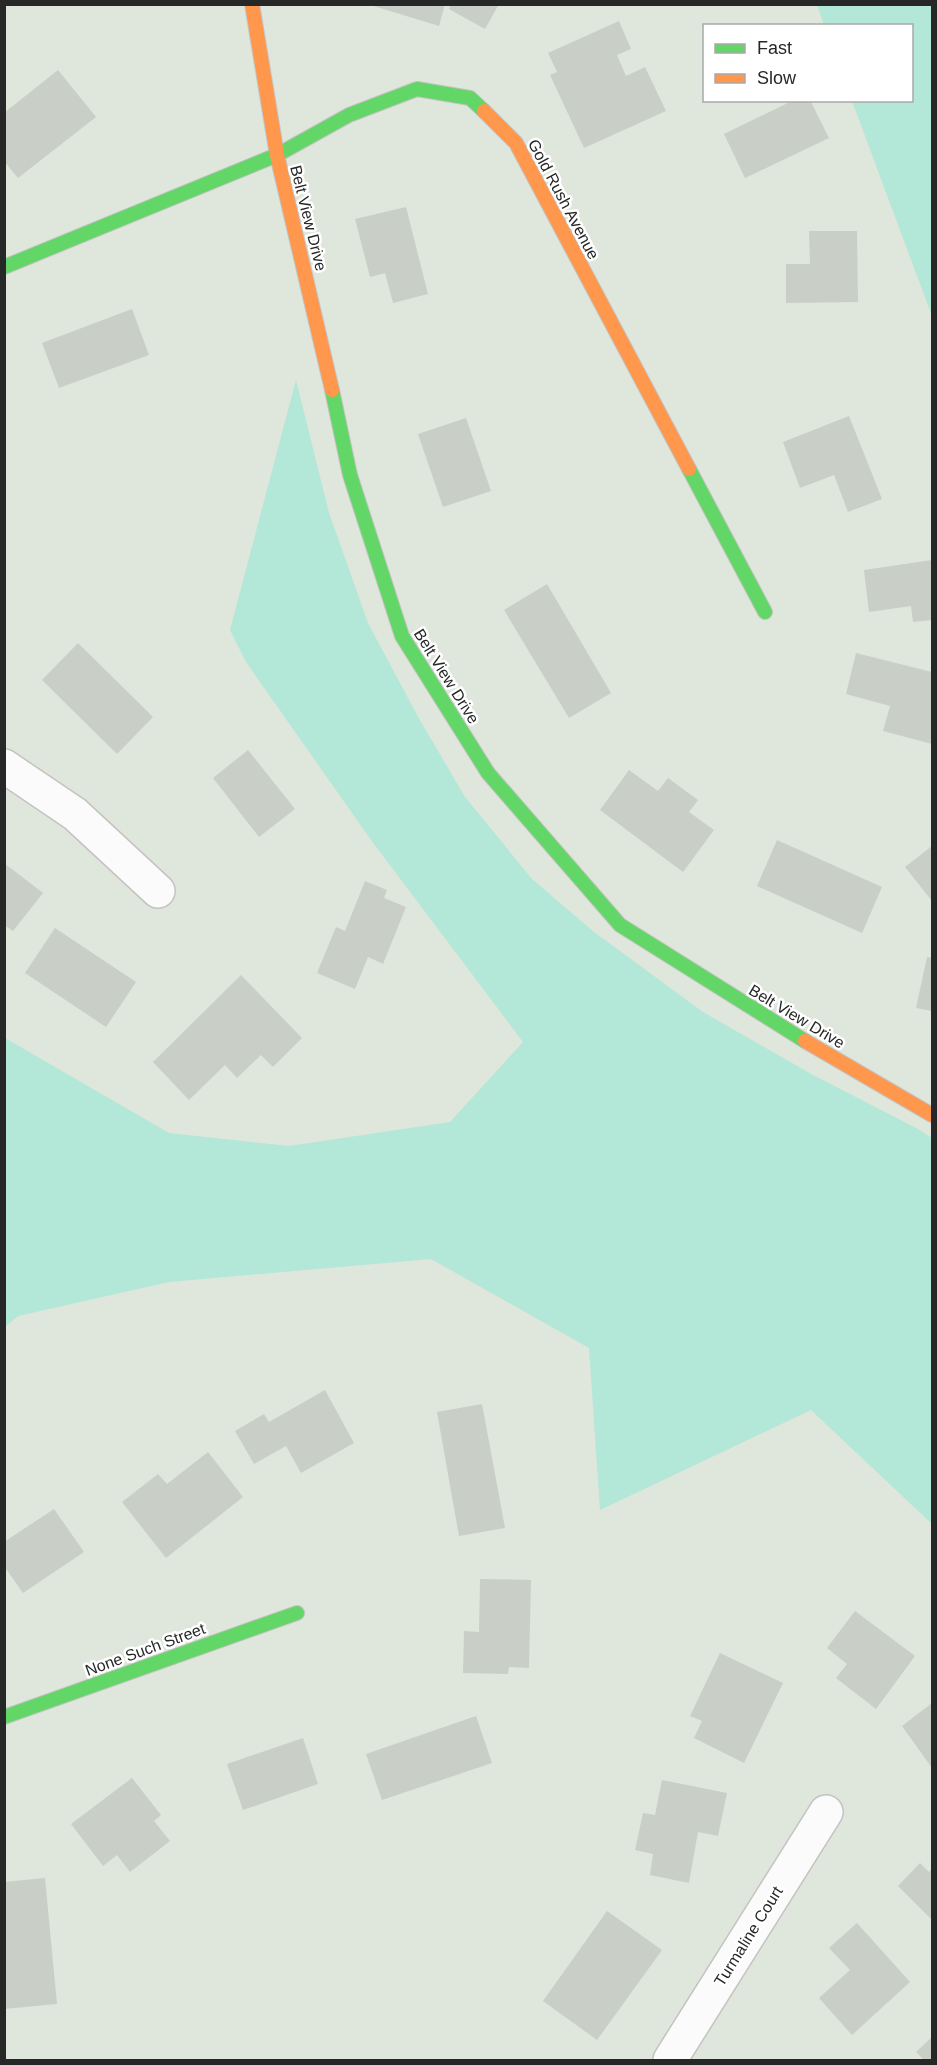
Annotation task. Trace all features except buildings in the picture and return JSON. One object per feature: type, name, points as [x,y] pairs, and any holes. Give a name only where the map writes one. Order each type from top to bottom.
[{"type":"street","name":"Belt View Drive","points":[[252,4],[277,155],[314,308],[350,475],[402,636],[488,773],[620,925],[801,1039],[933,1115]]},
{"type":"street","name":"Gold Rush Avenue","points":[[4,267],[277,155],[349,115],[417,89],[470,98],[516,143],[765,612]]},
{"type":"street","points":[[4,766],[75,814],[158,891]]},
{"type":"street","name":"None Such Street","points":[[4,1717],[297,1613]]},
{"type":"street","name":"Turmaline Court","points":[[670,2061],[826,1812]]},
{"type":"shaded area","points":[[817,5],[932,5],[932,316],[852,102],[913,102],[913,24],[824,24]]},
{"type":"shaded area","points":[[296,380],[329,513],[368,623],[417,715],[465,797],[532,879],[594,932],[703,1012],[813,1075],[932,1138],[932,1524],[811,1410],[600,1510],[589,1348],[431,1259],[169,1282],[18,1316],[5,1327],[5,1038],[169,1133],[289,1146],[450,1122],[523,1042],[371,840],[246,662],[230,630]]},
{"type":"traffic: fast","points":[[4,267],[277,155],[349,115],[417,89],[470,98],[484,111]]},
{"type":"traffic: fast","points":[[332,390],[350,475],[402,636],[488,773],[620,925],[805,1041]]},
{"type":"traffic: fast","points":[[689,469],[765,612]]},
{"type":"traffic: fast","points":[[4,1717],[297,1613]]},
{"type":"traffic: slow","points":[[252,4],[277,155],[332,390]]},
{"type":"traffic: slow","points":[[484,111],[516,143],[689,469]]},
{"type":"traffic: slow","points":[[805,1041],[932,1115]]}]
